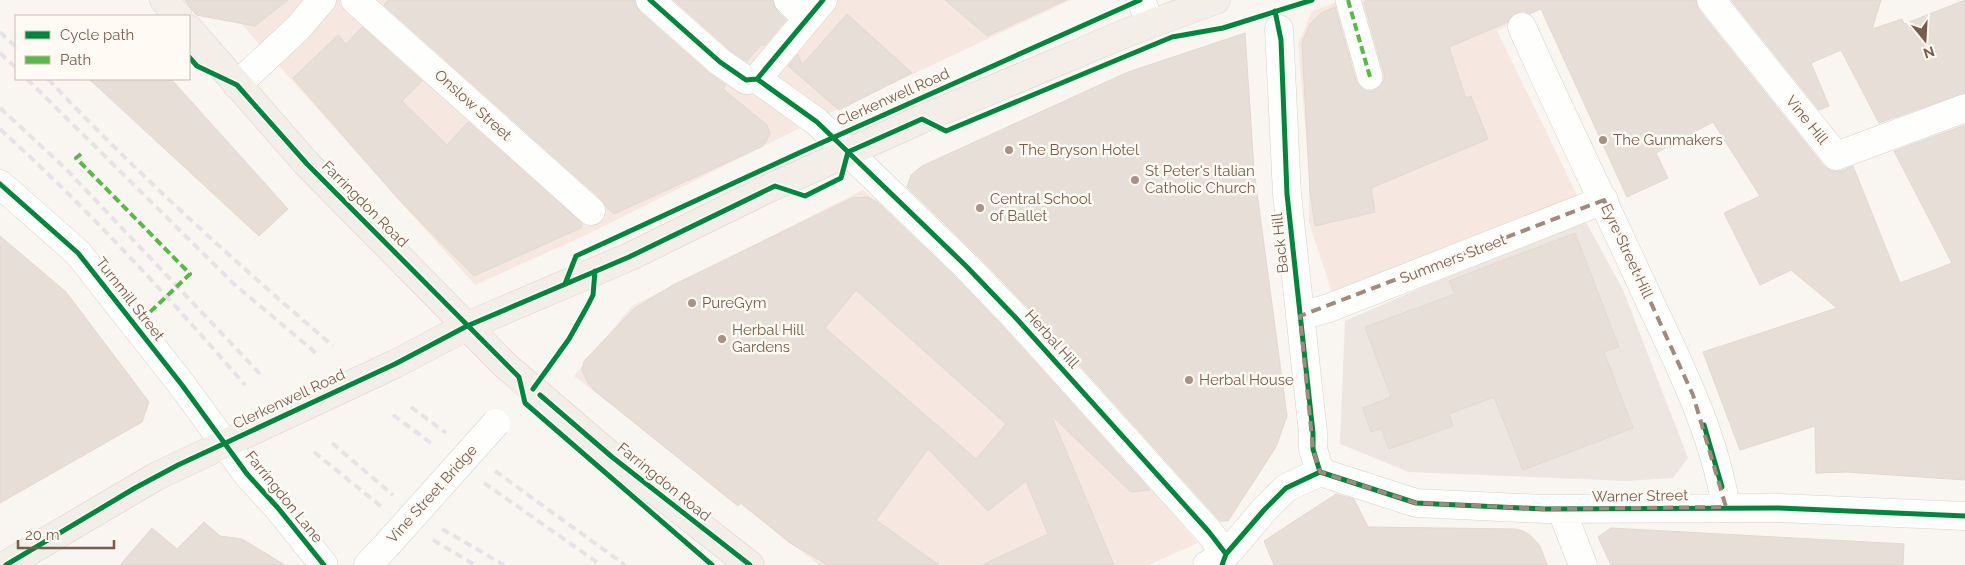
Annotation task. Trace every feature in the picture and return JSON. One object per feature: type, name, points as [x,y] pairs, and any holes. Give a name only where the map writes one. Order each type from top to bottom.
[{"type":"main road","points":[[164,0],[177,15]]},
{"type":"main road","name":"Clerkenwell Road","points":[[6,565],[135,488],[178,465],[419,351],[467,326],[629,257],[767,189],[1146,12],[1216,0]]},
{"type":"main road","name":"Farringdon Road","points":[[190,30],[307,164],[506,366],[612,457],[750,565]]},
{"type":"street","points":[[236,85],[298,28],[322,0]]},
{"type":"street","name":"Onslow Street","points":[[355,0],[591,210]]},
{"type":"street","name":"Herbal Hill","points":[[650,0],[720,62],[746,80],[757,79],[817,122],[966,266],[1016,317],[1209,532],[1216,560]]},
{"type":"street","points":[[1348,0],[1370,77]]},
{"type":"street","name":"Vine Hill","points":[[1711,0],[1836,156],[1965,108]]},
{"type":"street","points":[[757,79],[806,6]]},
{"type":"street","name":"Eyre Street Hill","points":[[1522,27],[1693,395],[1720,479],[1726,507]]},
{"type":"street","name":"Back Hill","points":[[1279,29],[1287,194],[1313,449],[1320,472]]},
{"type":"street","name":"Turnmill Street","points":[[0,184],[78,253],[182,385],[225,444]]},
{"type":"street","name":"Summers Street","points":[[1300,316],[1329,308],[1604,200]]},
{"type":"street","name":"Vine Street Bridge","points":[[377,555],[496,423]]},
{"type":"street","name":"Farringdon Lane","points":[[225,444],[247,474],[278,508],[324,565]]},
{"type":"street","points":[[1216,560],[1245,534],[1264,510],[1286,488],[1320,472]]},
{"type":"street","name":"Warner Street","points":[[1320,472],[1416,503],[1561,509],[1726,507],[1965,516]]},
{"type":"street","points":[[1561,509],[1583,565]]},
{"type":"highlighted area","points":[[1604,200],[1693,395],[1726,507],[1544,509],[1416,503],[1320,472],[1313,449],[1300,316]]},
{"type":"shaded area","points":[[220,0],[1071,0],[834,111],[588,234],[475,285]]},
{"type":"shaded area","points":[[1343,0],[1505,0],[1514,22],[1497,31],[1580,201],[1332,293],[1309,222],[1309,172],[1298,44],[1312,11]]},
{"type":"shaded area","points":[[863,190],[882,205],[1015,329],[1198,543],[1149,565],[819,565],[574,376],[632,306]]},
{"type":"shaded area","points":[[1586,222],[1623,290],[1688,458],[1673,478],[1626,481],[1409,472],[1340,444],[1345,321],[1423,287]]},
{"type":"building","points":[[185,0],[288,0],[255,26],[196,15]]},
{"type":"building","points":[[388,0],[635,0],[635,5],[640,12],[710,74],[726,85],[723,89],[767,125],[770,134],[763,146],[614,214],[601,199],[384,5]]},
{"type":"building","points":[[674,0],[773,0],[777,11],[786,20],[764,46],[762,44],[747,61],[730,50]]},
{"type":"building","points":[[945,0],[1066,0],[987,36]]},
{"type":"building","points":[[1366,0],[1696,0],[1699,10],[1824,166],[1832,171],[1841,171],[1853,166],[1900,283],[1952,263],[1894,151],[1965,125],[1965,480],[1847,472],[1816,473],[1815,426],[1740,450],[1703,352],[1837,308],[1791,270],[1760,285],[1724,213],[1760,196],[1713,122],[1656,153],[1668,178],[1627,197],[1541,9],[1529,14],[1523,11],[1516,13],[1508,22],[1449,47],[1466,98],[1471,96],[1488,139],[1371,188],[1375,212],[1315,226],[1310,192],[1302,43],[1310,24],[1321,13],[1335,7],[1356,81],[1366,91],[1373,91],[1380,87],[1384,81],[1384,73],[1364,3]]},
{"type":"building","points":[[1731,0],[1881,0],[1872,29],[1902,19],[1904,24],[1965,0],[1965,93],[1879,123],[1841,50],[1811,63],[1829,106],[1819,110]]},
{"type":"building","points":[[847,14],[912,73],[839,110],[788,66],[798,54],[802,65]]},
{"type":"building","points":[[362,27],[422,81],[402,101],[447,145],[468,122],[582,223],[581,228],[474,276],[401,202],[293,78],[338,35],[346,44]]},
{"type":"building","points":[[1245,33],[1254,170],[1287,416],[1276,447],[1228,521],[1220,521],[1026,306],[907,187],[911,175],[922,166],[1128,72]]},
{"type":"building","points":[[90,80],[172,80],[288,209],[259,236]]},
{"type":"building","points":[[868,197],[878,203],[955,277],[1004,328],[1150,490],[1131,492],[1051,415],[1114,565],[982,565],[1048,534],[1026,481],[988,511],[928,449],[876,520],[939,565],[828,565],[790,543],[741,503],[738,506],[595,391],[588,383],[582,370],[584,361],[635,308],[673,285],[852,198]],"holes":[[[856,290],[1006,424],[976,459],[825,328]]]},
{"type":"building","points":[[1575,233],[1619,347],[1604,352],[1633,428],[1523,470],[1494,397],[1449,414],[1453,426],[1389,449],[1381,428],[1371,432],[1363,408],[1391,397],[1365,327],[1455,294],[1449,281]]},
{"type":"building","points":[[0,236],[66,292],[149,402],[142,422],[0,503]]},
{"type":"building","points":[[1336,494],[1354,499],[1368,527],[1515,529],[1523,531],[1530,535],[1540,546],[1547,565],[1274,565],[1264,541]]},
{"type":"building","points":[[204,522],[220,536],[242,539],[285,565],[120,565],[152,528],[177,549]]},
{"type":"building","points":[[1611,528],[1904,544],[1903,565],[1611,565],[1598,537]]},
{"type":"railway","points":[[0,32],[15,46]]},
{"type":"railway","points":[[0,53],[15,67]]},
{"type":"railway","points":[[28,80],[234,284],[316,353]]},
{"type":"railway","points":[[49,80],[151,183],[259,282],[333,346]]},
{"type":"railway","points":[[0,108],[65,168],[263,377]]},
{"type":"railway","points":[[0,129],[33,159],[126,253],[245,385]]},
{"type":"railway","points":[[411,407],[446,433]]},
{"type":"railway","points":[[393,415],[435,446]]},
{"type":"railway","points":[[332,443],[393,495]]},
{"type":"railway","points":[[314,452],[383,508]]},
{"type":"railway","points":[[495,471],[625,565]]},
{"type":"railway","points":[[484,483],[601,565]]},
{"type":"railway","points":[[442,529],[504,565]]},
{"type":"railway","points":[[433,540],[475,565]]},
{"type":"marked path","points":[[1348,0],[1370,77]]},
{"type":"marked path","points":[[81,154],[76,158],[190,274],[149,313]]},
{"type":"cycle path","points":[[650,0],[720,62],[746,80],[757,79],[817,122],[966,266],[1015,317],[1209,532],[1226,554]]},
{"type":"cycle path","points":[[757,79],[823,0]]},
{"type":"cycle path","points":[[565,284],[576,256],[801,152],[1140,0]]},
{"type":"cycle path","points":[[848,152],[922,119],[946,131],[1172,37],[1223,28],[1312,0]]},
{"type":"cycle path","points":[[1275,11],[1281,40],[1287,194],[1313,433],[1313,449],[1320,472]]},
{"type":"cycle path","points":[[190,58],[197,66],[237,85],[307,164],[519,377],[525,403],[712,565]]},
{"type":"cycle path","points":[[6,565],[135,488],[178,465],[395,364],[467,326],[629,257],[775,186],[805,196],[841,178],[848,152]]},
{"type":"cycle path","points":[[0,184],[78,253],[182,385],[247,474],[278,508],[324,565]]},
{"type":"cycle path","points":[[533,389],[569,339],[588,305],[593,295],[595,271]]},
{"type":"cycle path","points":[[540,395],[612,457],[750,565]]},
{"type":"cycle path","points":[[1704,425],[1722,487]]},
{"type":"cycle path","points":[[1320,472],[1416,503],[1544,509],[1779,508],[1965,516]]},
{"type":"cycle path","points":[[1222,565],[1226,554],[1286,488],[1320,472]]},
{"type":"place","name":"The Gunmakers","points":[[1603,140]]},
{"type":"place","name":"The Bryson Hotel","points":[[1009,150]]},
{"type":"place","name":"St Peter's Italian Catholic Church","points":[[1135,180]]},
{"type":"place","name":"Central School of Ballet","points":[[980,208]]},
{"type":"place","name":"PureGym","points":[[692,303]]},
{"type":"place","name":"Herbal Hill Gardens","points":[[722,339]]},
{"type":"place","name":"Herbal House","points":[[1189,380]]}]
